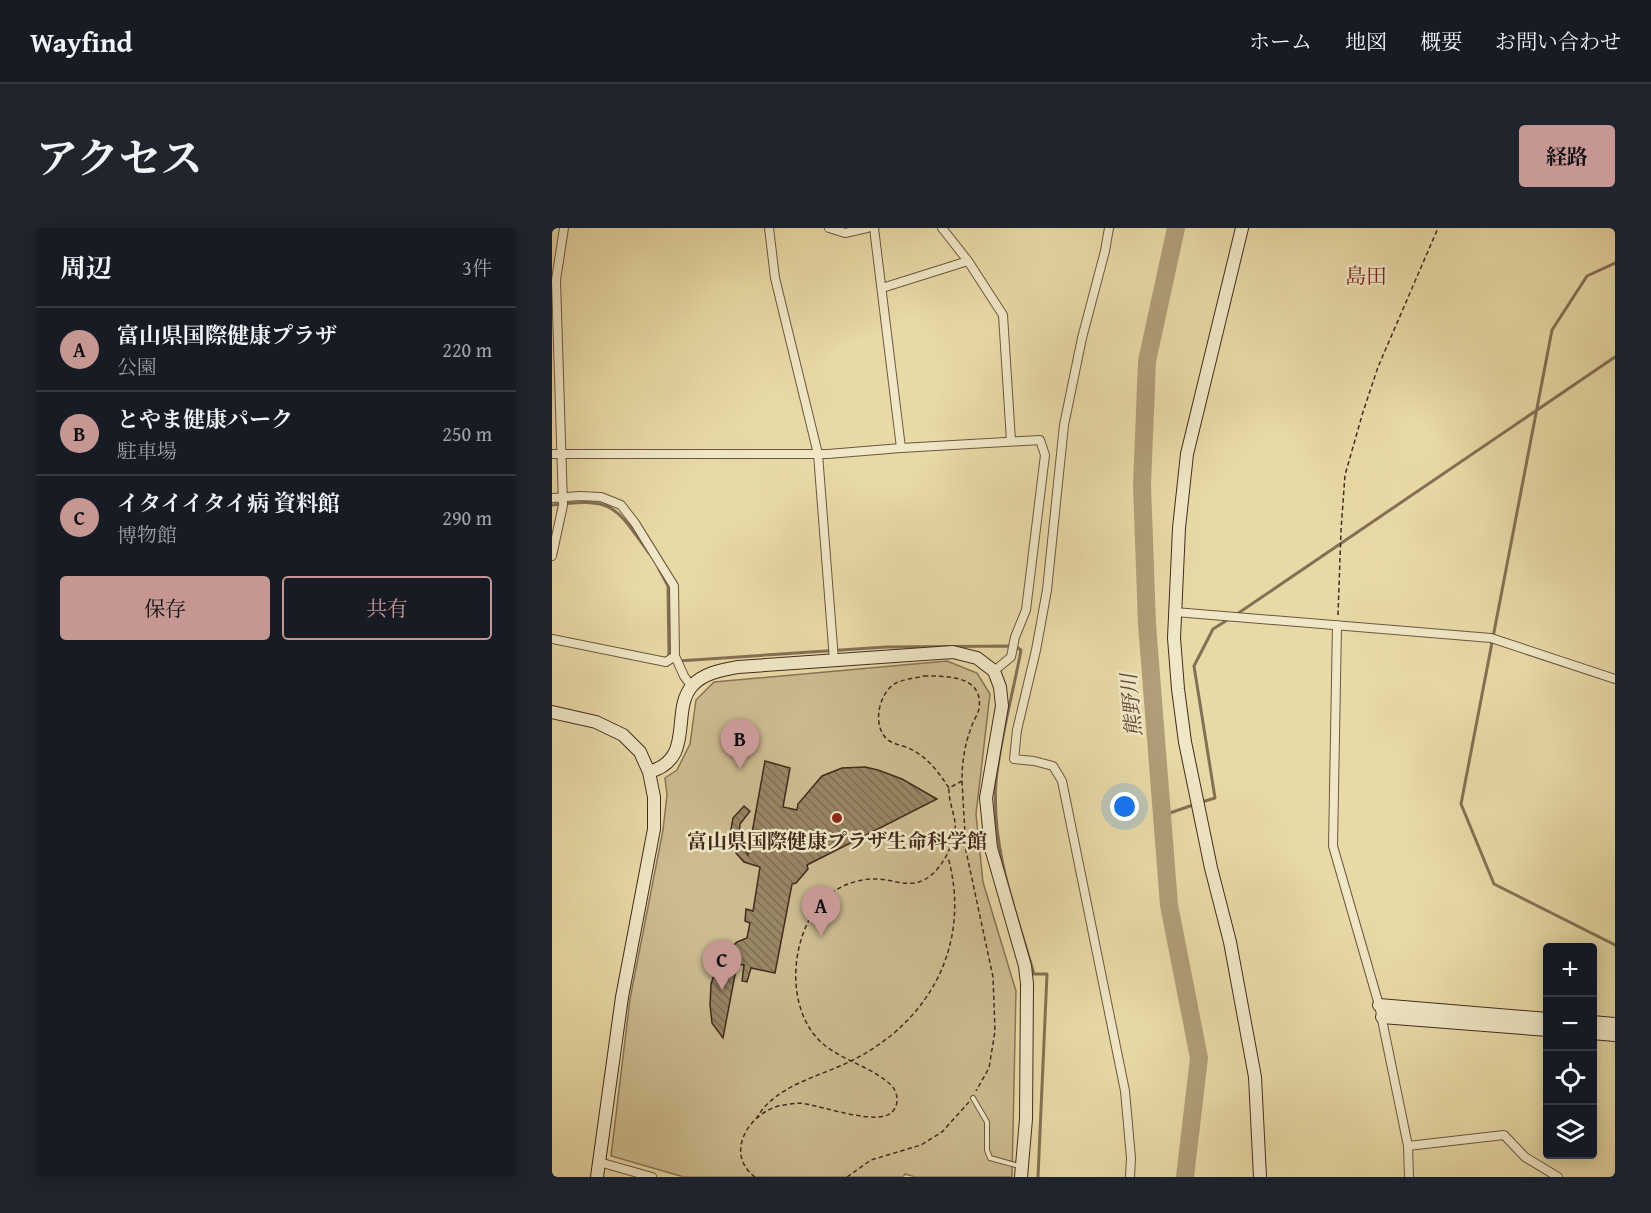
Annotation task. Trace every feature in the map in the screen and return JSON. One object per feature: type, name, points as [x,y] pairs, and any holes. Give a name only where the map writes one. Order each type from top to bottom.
[{"type":"street","points":[[552,556],[563,500],[554,280],[564,228]]},
{"type":"street","points":[[769,228],[775,278],[818,454],[834,660]]},
{"type":"street","points":[[829,228],[845,233],[867,228]]},
{"type":"street","points":[[874,228],[900,447]]},
{"type":"street","points":[[942,228],[968,261],[1003,315],[1011,441]]},
{"type":"street","points":[[1109,228],[1082,338],[1064,425],[1047,590],[1036,651],[1017,730],[1014,759],[1053,766],[1062,781],[1125,1091],[1131,1158],[1130,1177]]},
{"type":"street","points":[[1238,229],[1187,454],[1179,528],[1175,612],[1178,689],[1185,742],[1211,868],[1230,942],[1256,1077],[1260,1177]]},
{"type":"street","points":[[882,288],[968,261]]},
{"type":"street","points":[[552,454],[818,454],[900,447],[1041,440],[1045,455],[1026,610],[1015,636],[1011,657],[994,671]]},
{"type":"street","points":[[552,498],[563,500],[602,497],[621,505],[635,523],[674,586],[675,656],[692,687]]},
{"type":"street","points":[[1175,612],[1491,638],[1615,679]]},
{"type":"street","points":[[1337,625],[1333,846],[1381,1011],[1408,1146],[1409,1177]]},
{"type":"street","points":[[552,639],[666,662],[675,656]]},
{"type":"street","points":[[649,772],[664,766],[675,753],[687,695],[692,687],[707,675],[731,668],[953,652],[977,658],[994,671],[1000,687],[1002,706],[986,798],[991,848],[1026,975],[1026,1119],[1022,1172]]},
{"type":"street","points":[[552,712],[596,722],[623,735],[640,752],[649,772],[654,796],[654,829],[622,997],[597,1177]]},
{"type":"street","points":[[1381,1011],[1543,1019]]},
{"type":"street","points":[[1381,1011],[1543,1029]]},
{"type":"street","points":[[1597,1023],[1615,1024]]},
{"type":"street","points":[[1597,1033],[1615,1035]]},
{"type":"street","points":[[1408,1146],[1504,1135],[1525,1157],[1558,1177]]},
{"type":"street","points":[[599,1162],[652,1177]]},
{"type":"lane","points":[[973,1098],[987,1122],[987,1150],[990,1158],[1022,1172]]},
{"type":"path","points":[[1337,625],[1345,475],[1378,367],[1438,228]]},
{"type":"path","points":[[755,1177],[747,1171],[740,1155],[740,1143],[761,1114],[780,1105],[803,1103],[876,1119],[889,1116],[895,1109],[898,1098],[893,1087],[831,1050],[816,1037],[801,1012],[796,981],[796,958],[802,936],[813,912],[829,894],[847,884],[866,879],[902,884],[919,882],[933,873],[947,855],[955,831],[954,809],[949,796],[949,788],[934,765],[914,751],[888,740],[882,731],[879,718],[881,703],[886,691],[897,682],[924,676],[953,676],[969,682],[977,692],[979,708],[970,729],[962,760],[962,781],[966,851],[993,977],[995,1031],[989,1068],[973,1098],[942,1132],[921,1145],[871,1160],[847,1177]]},
{"type":"path","points":[[949,788],[962,781]]},
{"type":"path","points":[[754,1123],[762,1109],[779,1095],[852,1061],[889,1038],[910,1019],[930,993],[942,970],[950,946],[955,919],[955,892],[947,855]]},
{"type":"shaded area","points":[[947,661],[977,673],[990,694],[976,814],[983,882],[1016,991],[1012,1177],[915,1177],[905,1174],[903,1177],[684,1177],[611,1156],[630,999],[663,830],[667,795],[665,778],[677,770],[690,744],[696,700],[714,682]]},
{"type":"building","points":[[765,761],[790,768],[783,807],[797,810],[798,804],[822,776],[842,768],[865,767],[878,770],[902,779],[937,799],[807,865],[808,869],[796,883],[792,884],[775,973],[751,968],[747,982],[742,981],[744,965],[737,964],[723,1038],[712,1023],[711,984],[717,966],[728,951],[737,942],[747,938],[750,923],[745,921],[746,909],[753,911],[760,867],[744,862],[736,853],[730,842],[731,829],[733,818],[744,806],[750,811],[740,824],[739,841],[748,855]]},
{"type":"waterway","name":"熊野川","points":[[1176,228],[1147,361],[1142,485],[1147,624],[1169,905],[1199,1058],[1185,1177]]},
{"type":"waterway","points":[[1615,263],[1587,276],[1552,330],[1461,804],[1494,884],[1615,945]]},
{"type":"waterway","points":[[1237,614],[1615,357]]},
{"type":"waterway","points":[[552,505],[589,503],[611,508],[620,515],[649,553]]},
{"type":"waterway","points":[[659,569],[668,586],[669,655],[672,657]]},
{"type":"waterway","points":[[1202,802],[1215,798],[1194,666],[1213,629],[1229,619]]},
{"type":"waterway","points":[[678,661],[886,647],[1015,646],[1021,650],[1000,749],[995,807],[1006,880],[1034,974],[1047,974],[1038,1177]]},
{"type":"waterway","points":[[1164,815],[1193,805]]},
{"type":"place","name":"とやま健康パーク","points":[[740,769]]},
{"type":"place","name":"富山県国際健康プラザ生命科学館","points":[[837,818]]},
{"type":"place","name":"富山県国際健康プラザ","points":[[821,936]]},
{"type":"place","name":"イタイイタイ病 資料館","points":[[722,990]]},
{"type":"district","name":"島田","points":[[1366,275]]}]
